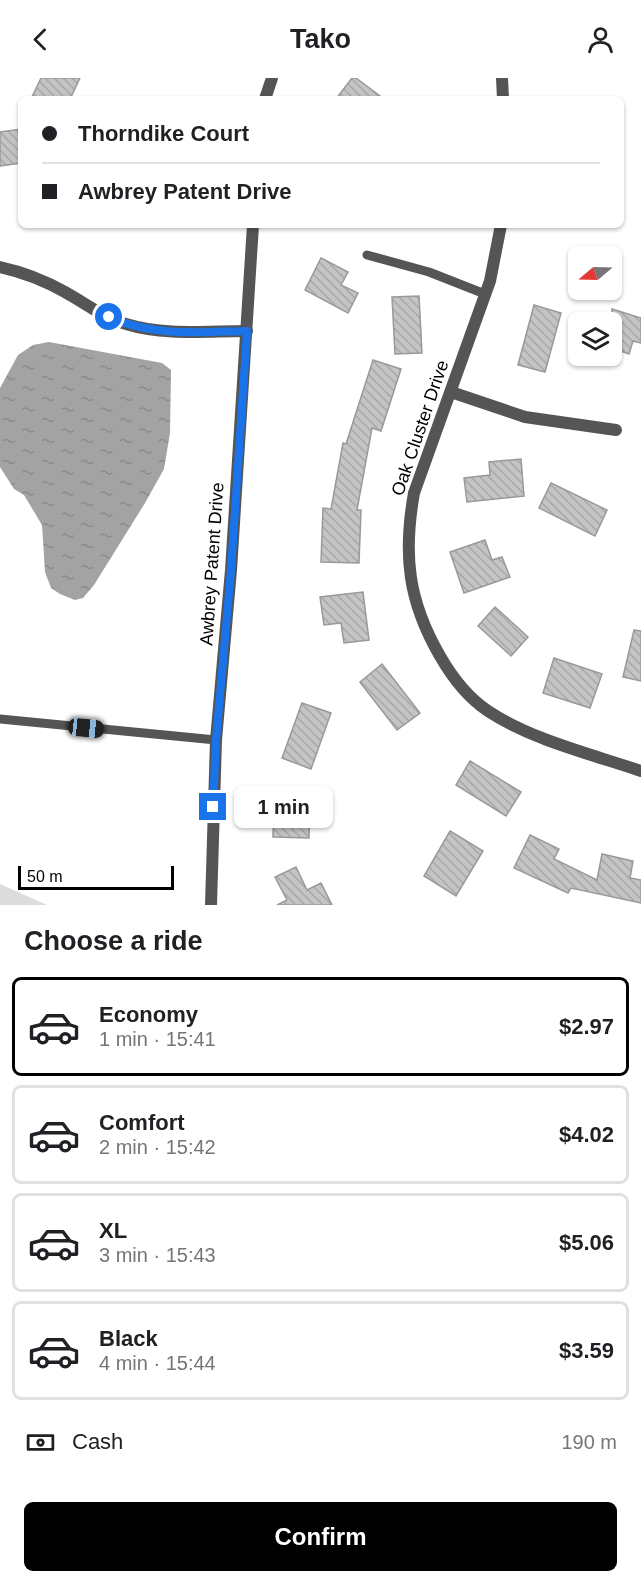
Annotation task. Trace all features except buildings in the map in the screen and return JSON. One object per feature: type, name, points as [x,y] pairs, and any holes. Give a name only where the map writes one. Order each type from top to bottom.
[{"type":"street","points":[[266,96],[272,78]]},
{"type":"street","points":[[502,78],[503,96]]},
{"type":"street","name":"Awbrey Patent Drive","points":[[211,905],[216,740],[231,570],[253,228]]},
{"type":"street","name":"Oak Cluster Drive","points":[[500,228],[490,281],[414,493],[408,526],[410,579],[428,636],[459,684],[474,700],[489,711],[546,740],[641,771]]},
{"type":"street","points":[[0,267],[35,276],[66,292],[93,310],[125,324],[161,332],[247,331]]},
{"type":"street","points":[[451,392],[525,417],[616,430]]},
{"type":"lane","points":[[367,255],[429,272],[485,294]]},
{"type":"lane","points":[[0,719],[216,740]]},
{"type":"shaded area","points":[[0,884],[47,905],[0,905]]},
{"type":"water","points":[[49,342],[162,363],[171,370],[170,433],[164,469],[94,585],[83,598],[75,600],[51,588],[45,572],[42,525],[24,495],[14,489],[0,467],[0,388],[18,355],[33,345]]},
{"type":"route","points":[[109,317],[125,324],[161,332],[247,331],[213,807]]}]
